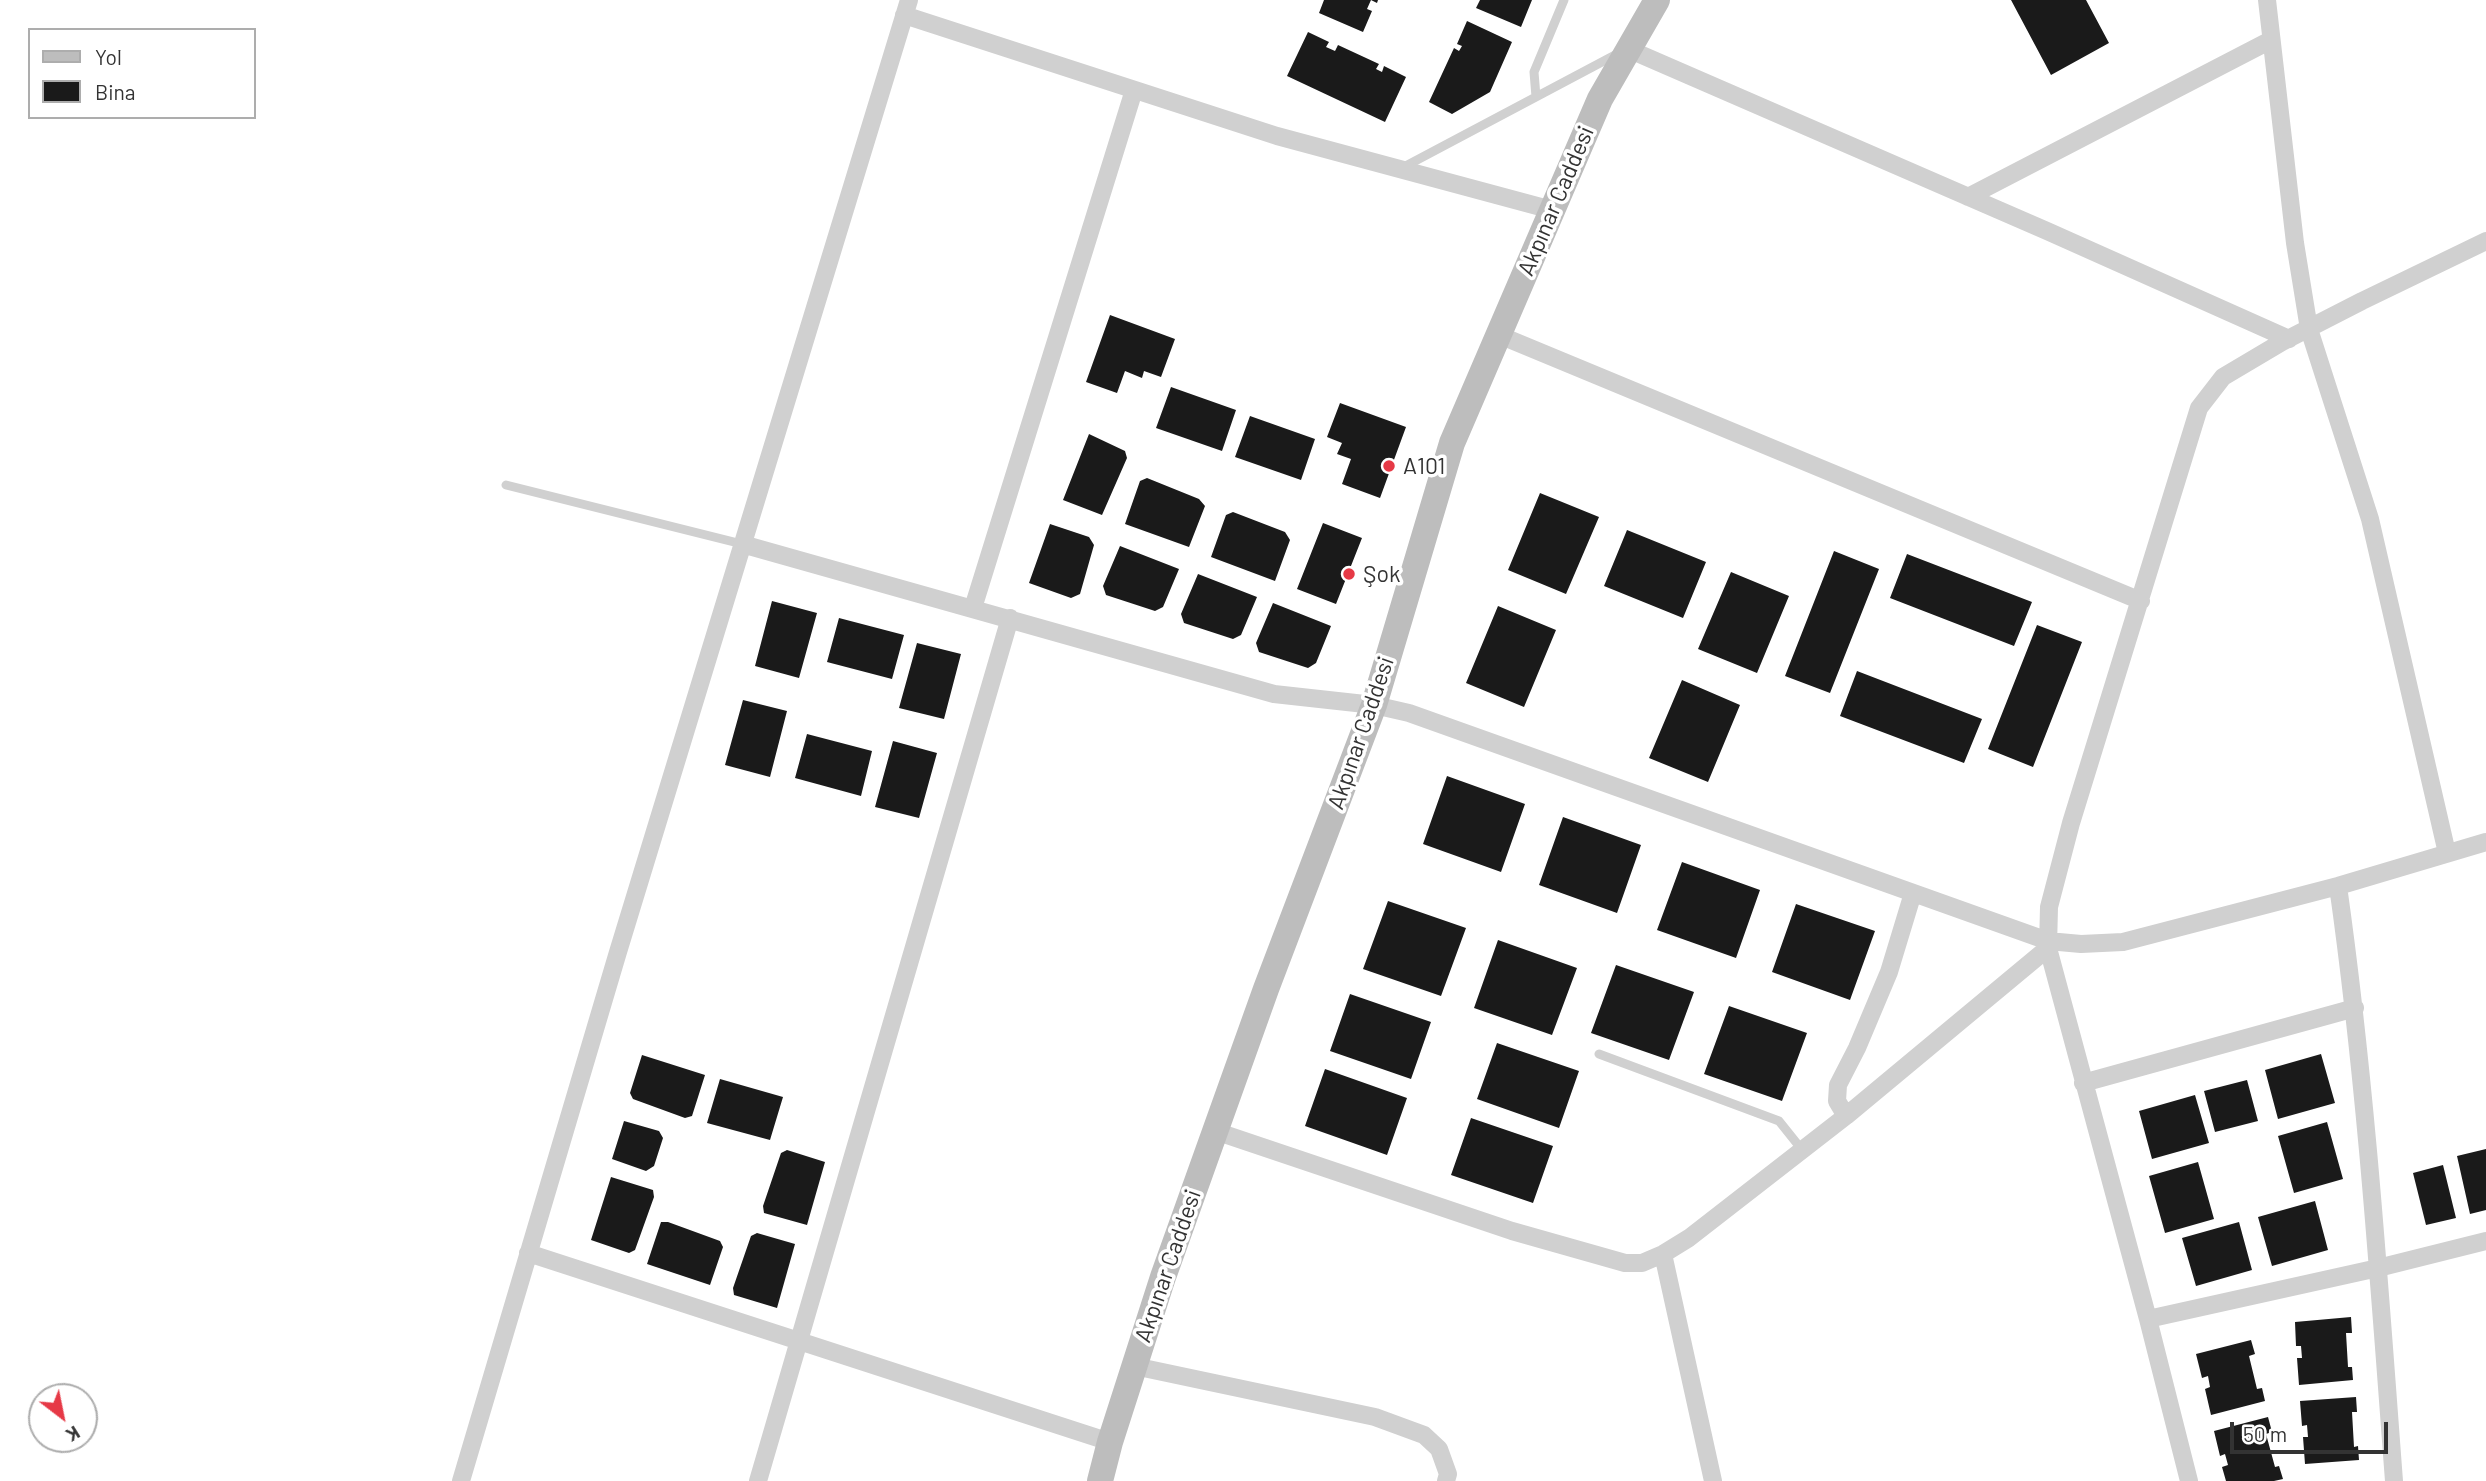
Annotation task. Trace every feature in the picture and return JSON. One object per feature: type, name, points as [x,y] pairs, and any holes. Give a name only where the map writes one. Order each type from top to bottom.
[{"type":"street","name":"Akpınar Caddesi","points":[[1100,1481],[1133,1366],[1163,1276],[1266,989],[1374,705],[1452,443],[1600,99],[1657,0]]},
{"type":"street","points":[[2267,0],[2295,243],[2309,329],[2371,519],[2447,853]]},
{"type":"street","points":[[461,1481],[742,544],[907,8],[1134,90],[1277,136],[1552,210]]},
{"type":"street","points":[[1968,197],[2271,40]]},
{"type":"street","points":[[1628,48],[2288,339]]},
{"type":"street","points":[[973,608],[1134,90]]},
{"type":"street","points":[[2189,1481],[2048,944],[2049,907],[2071,823],[2199,408],[2222,377],[2288,339],[2486,241]]},
{"type":"street","points":[[1499,335],[2141,600]]},
{"type":"street","points":[[742,544],[1274,694],[1374,705],[1409,713],[2048,944],[2123,942],[2338,886],[2486,842]]},
{"type":"street","points":[[758,1481],[1010,618]]},
{"type":"street","points":[[2338,886],[2355,1008],[2394,1481]]},
{"type":"street","points":[[1846,1116],[1837,1101],[1838,1085],[1889,972],[1913,893]]},
{"type":"street","points":[[1215,1131],[1512,1231],[1625,1263],[1642,1263],[1689,1238],[1803,1152],[2048,944]]},
{"type":"street","points":[[2083,1083],[2355,1008]]},
{"type":"street","points":[[2148,1319],[2486,1241]]},
{"type":"street","points":[[528,1253],[1110,1442]]},
{"type":"street","points":[[1663,1254],[1713,1481]]},
{"type":"street","points":[[1133,1366],[1375,1417],[1424,1435],[1439,1449],[1448,1474],[1446,1481]]},
{"type":"lane","points":[[1536,97],[1534,72],[1564,0]]},
{"type":"lane","points":[[1399,169],[1628,48]]},
{"type":"lane","points":[[506,485],[742,544]]},
{"type":"lane","points":[[1599,1054],[1779,1121],[1803,1152]]},
{"type":"building","points":[[1324,0],[1371,0],[1367,9],[1372,11],[1363,32],[1319,13]]},
{"type":"building","points":[[1480,0],[1532,0],[1521,27],[1476,8]]},
{"type":"building","points":[[2011,0],[2086,0],[2109,43],[2051,75]]},
{"type":"building","points":[[1467,21],[1512,42],[1490,92],[1452,114],[1429,102],[1454,48],[1459,51],[1462,46],[1457,44]]},
{"type":"building","points":[[1308,32],[1329,42],[1326,47],[1335,51],[1338,45],[1379,64],[1376,69],[1382,72],[1384,66],[1406,77],[1385,122],[1287,76]]},
{"type":"building","points":[[1110,315],[1175,339],[1161,377],[1144,371],[1142,378],[1125,371],[1117,393],[1086,382]]},
{"type":"building","points":[[1171,387],[1236,410],[1222,451],[1156,428]]},
{"type":"building","points":[[1340,403],[1406,427],[1380,498],[1342,484],[1351,459],[1337,454],[1342,443],[1327,437]]},
{"type":"building","points":[[1250,416],[1315,439],[1301,480],[1235,457]]},
{"type":"building","points":[[1089,434],[1125,451],[1127,458],[1102,515],[1063,500]]},
{"type":"building","points":[[1147,478],[1199,499],[1205,506],[1189,547],[1125,524],[1140,481]]},
{"type":"building","points":[[1540,493],[1599,517],[1566,594],[1508,570]]},
{"type":"building","points":[[1233,512],[1285,532],[1290,540],[1275,581],[1211,557],[1226,515]]},
{"type":"building","points":[[1323,523],[1362,538],[1336,604],[1297,589]]},
{"type":"building","points":[[1050,524],[1089,537],[1094,545],[1080,594],[1071,598],[1029,583]]},
{"type":"building","points":[[1627,530],[1706,562],[1683,618],[1604,586]]},
{"type":"building","points":[[1120,546],[1179,569],[1163,607],[1155,611],[1106,595],[1103,586]]},
{"type":"building","points":[[1834,551],[1879,569],[1830,693],[1785,676]]},
{"type":"building","points":[[1907,554],[2032,602],[2014,646],[1890,598]]},
{"type":"building","points":[[1731,572],[1789,596],[1757,673],[1698,649]]},
{"type":"building","points":[[1198,574],[1257,597],[1241,635],[1233,639],[1184,623],[1181,614]]},
{"type":"building","points":[[772,601],[817,613],[799,678],[755,666]]},
{"type":"building","points":[[1273,603],[1331,626],[1316,663],[1308,668],[1259,652],[1256,643]]},
{"type":"building","points":[[1498,606],[1556,630],[1524,707],[1466,683]]},
{"type":"building","points":[[839,618],[904,635],[892,679],[827,662]]},
{"type":"building","points":[[2037,625],[2082,642],[2033,767],[1988,749]]},
{"type":"building","points":[[917,643],[961,654],[944,719],[899,708]]},
{"type":"building","points":[[1857,671],[1982,719],[1964,763],[1840,716]]},
{"type":"building","points":[[1682,680],[1740,705],[1708,782],[1649,758]]},
{"type":"building","points":[[743,700],[787,711],[770,777],[725,765]]},
{"type":"building","points":[[807,734],[872,751],[861,796],[795,778]]},
{"type":"building","points":[[893,741],[937,753],[919,818],[875,807]]},
{"type":"building","points":[[1447,776],[1525,804],[1501,872],[1423,844]]},
{"type":"building","points":[[1563,817],[1641,845],[1617,913],[1539,885]]},
{"type":"building","points":[[1682,862],[1760,890],[1736,958],[1657,930]]},
{"type":"building","points":[[1388,901],[1466,928],[1441,996],[1363,969]]},
{"type":"building","points":[[1796,904],[1875,931],[1850,1000],[1772,972]]},
{"type":"building","points":[[1498,940],[1577,968],[1552,1035],[1474,1008]]},
{"type":"building","points":[[1616,965],[1694,992],[1669,1060],[1591,1033]]},
{"type":"building","points":[[1350,994],[1431,1022],[1411,1079],[1330,1051]]},
{"type":"building","points":[[1729,1006],[1807,1033],[1782,1101],[1704,1074]]},
{"type":"building","points":[[1497,1043],[1579,1071],[1559,1128],[1477,1099]]},
{"type":"building","points":[[2321,1054],[2335,1103],[2278,1119],[2265,1070]]},
{"type":"building","points":[[642,1055],[705,1075],[692,1116],[685,1118],[633,1099],[630,1093]]},
{"type":"building","points":[[1325,1069],[1407,1098],[1387,1155],[1305,1126]]},
{"type":"building","points":[[720,1079],[783,1097],[770,1140],[707,1123]]},
{"type":"building","points":[[2247,1080],[2258,1121],[2215,1132],[2204,1091]]},
{"type":"building","points":[[2195,1095],[2209,1143],[2152,1159],[2139,1111]]},
{"type":"building","points":[[1471,1118],[1553,1146],[1533,1203],[1451,1175]]},
{"type":"building","points":[[624,1121],[659,1131],[663,1138],[654,1166],[646,1171],[612,1159]]},
{"type":"building","points":[[2327,1122],[2343,1179],[2294,1193],[2278,1136]]},
{"type":"building","points":[[2486,1149],[2486,1210],[2470,1214],[2457,1156]]},
{"type":"building","points":[[787,1150],[825,1162],[807,1225],[764,1213],[763,1206],[781,1153]]},
{"type":"building","points":[[2198,1162],[2214,1219],[2165,1233],[2149,1176]]},
{"type":"building","points":[[2443,1165],[2456,1218],[2426,1225],[2413,1173]]},
{"type":"building","points":[[611,1177],[653,1190],[654,1197],[635,1250],[629,1253],[591,1240]]},
{"type":"building","points":[[2315,1201],[2328,1250],[2272,1266],[2258,1217]]},
{"type":"building","points":[[661,1222],[668,1222],[720,1241],[723,1247],[710,1285],[647,1264]]},
{"type":"building","points":[[2239,1222],[2252,1270],[2196,1286],[2182,1238]]},
{"type":"building","points":[[757,1233],[795,1244],[777,1308],[734,1295],[733,1288],[751,1236]]},
{"type":"building","points":[[2351,1317],[2352,1333],[2346,1333],[2348,1367],[2352,1367],[2353,1380],[2299,1385],[2297,1358],[2302,1358],[2301,1346],[2296,1346],[2295,1322]]},
{"type":"building","points":[[2251,1340],[2255,1354],[2249,1356],[2257,1389],[2262,1388],[2265,1401],[2211,1415],[2205,1389],[2210,1387],[2208,1376],[2202,1378],[2196,1354]]},
{"type":"building","points":[[2356,1397],[2357,1412],[2352,1412],[2354,1447],[2358,1446],[2359,1460],[2305,1464],[2303,1437],[2308,1437],[2307,1425],[2302,1426],[2300,1401]]},
{"type":"building","points":[[2268,1417],[2272,1432],[2266,1434],[2275,1467],[2279,1466],[2283,1479],[2226,1481],[2222,1467],[2228,1465],[2225,1454],[2220,1456],[2214,1431]]},
{"type":"place","name":"A101","points":[[1389,466]]},
{"type":"place","name":"Şok","points":[[1349,574]]}]
